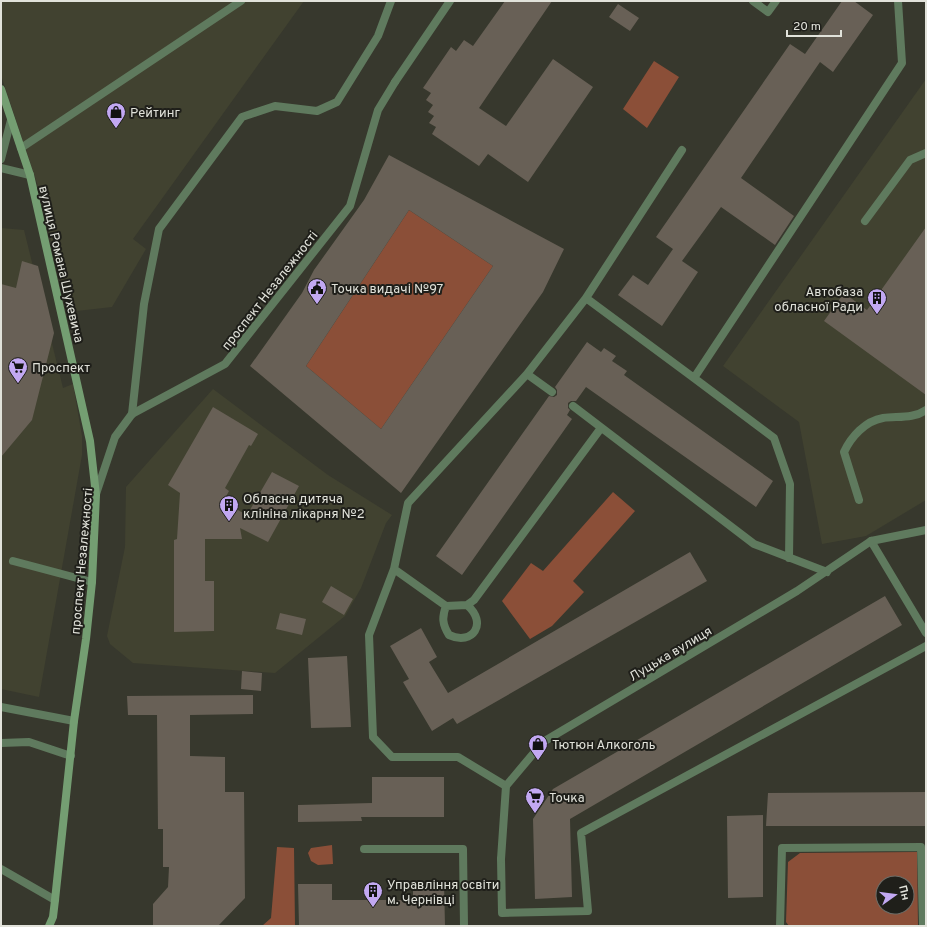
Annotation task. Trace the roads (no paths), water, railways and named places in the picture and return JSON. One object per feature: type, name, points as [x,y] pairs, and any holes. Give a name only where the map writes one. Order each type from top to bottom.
[{"type":"street","points":[[21,148],[241,1]]},
{"type":"street","points":[[132,414],[144,304],[159,229],[242,117],[275,106],[317,111],[337,102],[378,36],[391,1]]},
{"type":"street","name":"проспект Незалежності","points":[[53,917],[74,721],[92,582],[96,495],[115,437],[132,414],[225,364],[350,206],[378,110],[395,82],[450,1]]},
{"type":"street","points":[[753,1],[768,12],[776,1]]},
{"type":"street","points":[[694,378],[902,63],[898,1]]},
{"type":"street","name":"вулиця Романа Шухевича","points":[[1,89],[30,175],[90,441],[96,495]]},
{"type":"street","points":[[1,158],[11,120]]},
{"type":"street","points":[[682,150],[586,298],[527,374],[408,503],[394,569],[369,635],[373,737],[392,757],[458,757],[506,786],[501,859],[502,913],[588,911],[581,833],[926,646]]},
{"type":"street","points":[[865,221],[910,160],[926,152]]},
{"type":"street","points":[[1,168],[30,175]]},
{"type":"street","points":[[586,298],[774,438],[790,484],[789,558]]},
{"type":"street","points":[[527,374],[552,392]]},
{"type":"street","points":[[573,406],[754,544],[827,572]]},
{"type":"street","points":[[859,500],[844,452],[850,439],[861,429],[880,419],[918,415],[926,410]]},
{"type":"street","points":[[394,569],[446,606],[467,605],[479,594],[602,428]]},
{"type":"street","name":"Луцька вулиця","points":[[506,786],[543,742],[827,572],[870,541],[926,530]]},
{"type":"street","points":[[870,541],[926,633]]},
{"type":"street","points":[[13,562],[92,582]]},
{"type":"street","points":[[446,606],[442,616],[445,628],[449,635],[455,638],[461,638],[472,635],[477,626],[476,615],[467,605]]},
{"type":"street","points":[[1,707],[74,721]]},
{"type":"street","points":[[1,743],[29,742],[70,756]]},
{"type":"street","points":[[780,926],[782,848],[913,847],[921,847],[923,926]]},
{"type":"street","points":[[364,849],[463,849],[464,926]]},
{"type":"street","points":[[1,869],[55,900]]},
{"type":"street","points":[[49,926],[53,917]]},
{"type":"street","points":[[53,917],[54,926]]},
{"type":"place","name":"Рейтинг","points":[[116,129]]},
{"type":"place","name":"Точка видачі №97","points":[[317,305]]},
{"type":"place","name":"Автобаза обласної Ради","points":[[877,315]]},
{"type":"place","name":"Проспект","points":[[18,384]]},
{"type":"place","name":"Обласна дитяча клініна лікарня №2","points":[[229,522]]},
{"type":"place","name":"Тютюн Алкоголь","points":[[538,761]]},
{"type":"place","name":"Точка","points":[[535,814]]},
{"type":"place","name":"Управління освіти м. Чернівці","points":[[373,908]]}]
